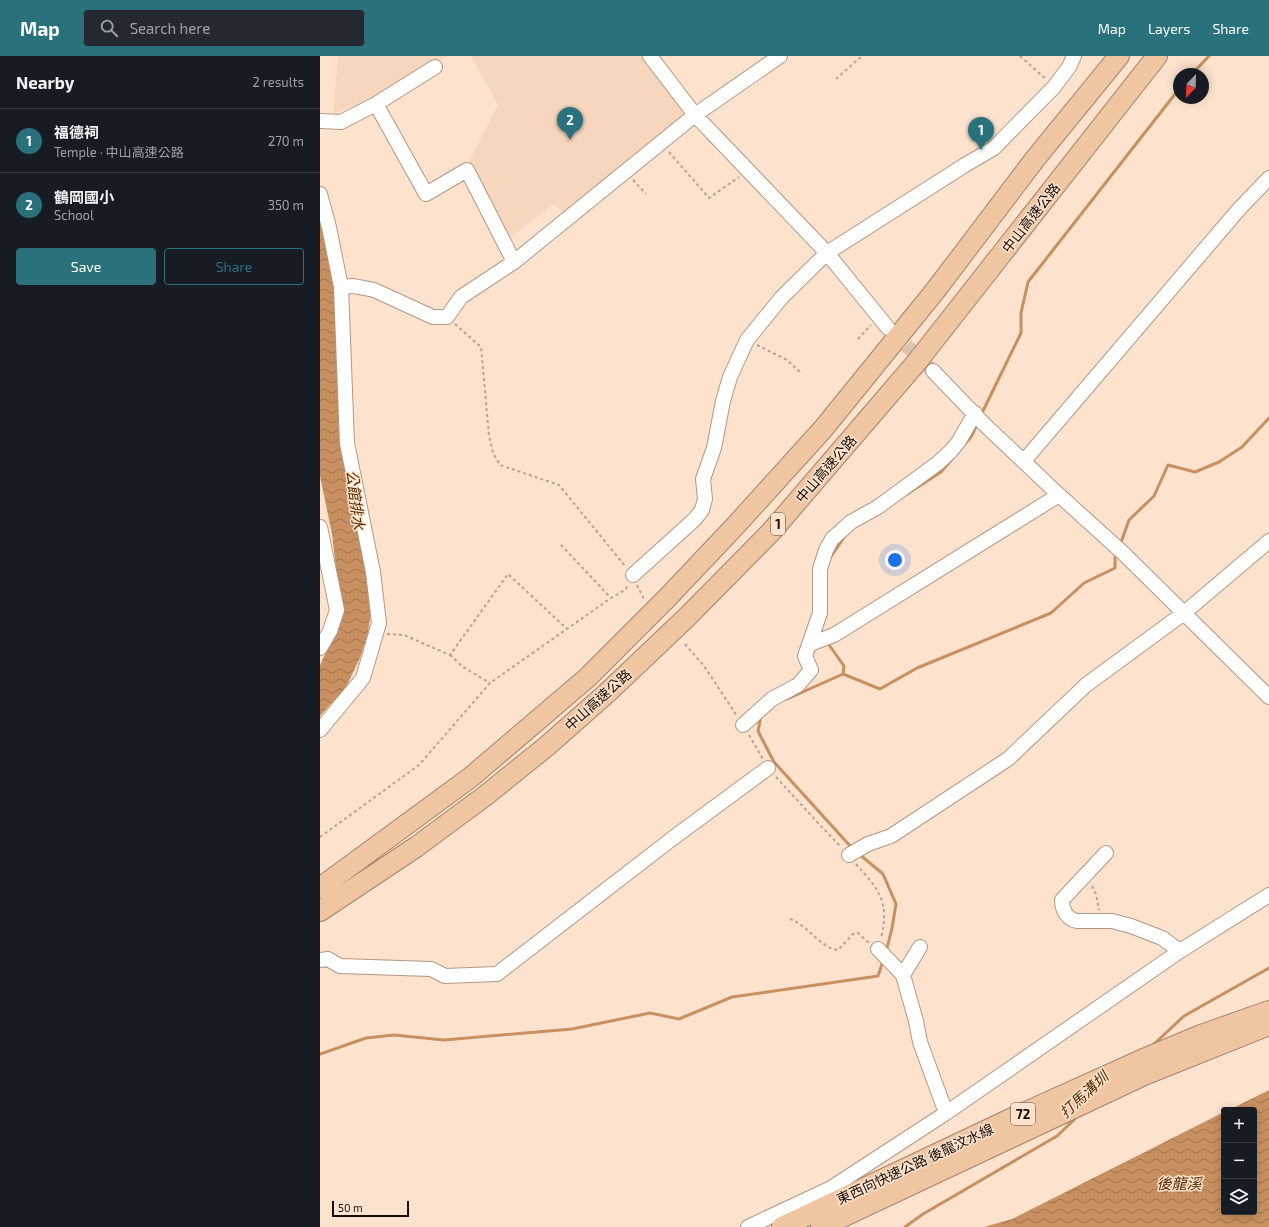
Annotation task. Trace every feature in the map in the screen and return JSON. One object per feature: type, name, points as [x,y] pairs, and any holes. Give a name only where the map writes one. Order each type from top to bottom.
[{"type":"highway","name":"中山高速公路","points":[[320,888],[471,777],[587,678],[668,597],[737,524],[823,429],[935,291],[1035,158],[1119,56]]},
{"type":"highway","name":"中山高速公路","points":[[320,911],[416,847],[485,796],[547,746],[607,693],[686,618],[771,532],[916,363],[1157,56]]},
{"type":"highway","name":"東西向快速公路 後龍汶水線","points":[[782,1227],[1004,1122],[1139,1061],[1201,1035],[1269,1011]]},
{"type":"highway","name":"東西向快速公路 後龍汶水線","points":[[821,1227],[1144,1075],[1269,1025]]},
{"type":"street","points":[[650,56],[695,115],[827,253],[888,328]]},
{"type":"street","points":[[341,286],[354,286],[374,290],[433,317],[447,317],[461,297],[514,262],[695,115],[780,56]]},
{"type":"street","points":[[633,575],[695,519],[702,510],[705,499],[703,479],[714,448],[723,401],[730,377],[748,340],[782,297],[827,253],[994,148],[1054,87],[1069,67],[1074,56]]},
{"type":"street","points":[[320,121],[341,122],[376,104],[435,67]]},
{"type":"street","points":[[376,104],[426,194],[467,170],[514,262]]},
{"type":"street","points":[[1024,461],[1240,208],[1269,178]]},
{"type":"street","points":[[320,194],[329,227],[341,286],[347,443],[373,572],[379,623],[363,678],[320,730]]},
{"type":"street","points":[[933,371],[978,417],[1059,495],[1118,548],[1269,697]]},
{"type":"street","points":[[743,725],[772,698],[798,685],[810,670],[805,656],[820,613],[820,569],[826,550],[832,539],[851,522],[878,507],[938,463],[951,451],[978,417]]},
{"type":"street","points":[[810,644],[834,635],[1059,495]]},
{"type":"street","points":[[320,527],[337,610],[330,631],[320,648]]},
{"type":"street","points":[[849,855],[868,844],[890,836],[1008,759],[1086,685],[1184,613],[1269,541]]},
{"type":"street","points":[[320,960],[328,959],[340,966],[431,969],[445,976],[497,974],[672,838],[768,768]]},
{"type":"street","points":[[1106,853],[1062,900],[1062,905],[1067,915],[1072,920],[1112,921],[1162,938],[1180,951]]},
{"type":"street","points":[[748,1227],[831,1188],[946,1113],[1180,951],[1269,895]]},
{"type":"street","points":[[903,975],[920,947]]},
{"type":"street","points":[[878,949],[903,975],[916,1021],[920,1042],[946,1113]]},
{"type":"path","points":[[836,79],[862,56]]},
{"type":"path","points":[[1020,56],[1054,87]]},
{"type":"path","points":[[660,143],[709,198],[749,171]]},
{"type":"path","points":[[625,171],[646,194]]},
{"type":"path","points":[[858,339],[878,316]]},
{"type":"path","points":[[447,317],[481,347],[490,436],[493,453],[500,464],[559,485],[633,575],[645,602]]},
{"type":"path","points":[[748,340],[787,360],[800,372]]},
{"type":"path","points":[[562,545],[611,598]]},
{"type":"path","points":[[450,655],[508,574],[567,629]]},
{"type":"path","points":[[320,837],[419,765],[490,683],[611,598],[625,590],[633,575]]},
{"type":"path","points":[[377,633],[404,636],[450,655],[463,667],[490,683]]},
{"type":"path","points":[[685,644],[704,666],[743,725],[768,768],[849,855],[876,887],[883,904],[884,926],[878,949],[858,933],[853,934],[838,950],[830,949],[798,922],[790,919]]},
{"type":"path","points":[[1086,875],[1096,894],[1101,921]]},
{"type":"shaded area","points":[[338,56],[447,56],[369,99],[333,115]]},
{"type":"shaded area","points":[[471,56],[646,56],[690,115],[568,216],[553,204],[510,238],[468,164],[498,105]]},
{"type":"water","points":[[320,212],[336,288],[339,432],[372,603],[368,633],[360,658],[346,687],[320,716],[320,665],[342,618],[332,534],[320,476]]},
{"type":"water","name":"後龍溪","points":[[1269,1090],[1269,1227],[984,1227],[1012,1219],[1221,1114],[1221,1215],[1257,1215],[1257,1107],[1235,1107]]},
{"type":"waterway","points":[[1198,68],[1209,56]]},
{"type":"waterway","points":[[981,415],[1021,333],[1021,313],[1028,282],[1173,97]]},
{"type":"waterway","points":[[1120,545],[1129,520],[1154,496],[1168,465],[1195,472],[1219,462],[1242,447],[1269,418]]},
{"type":"waterway","points":[[964,445],[971,437],[978,422]]},
{"type":"waterway","points":[[907,494],[941,472],[953,458]]},
{"type":"waterway","points":[[830,558],[845,536]]},
{"type":"waterway","points":[[787,699],[843,674],[880,689],[917,668],[1051,613],[1084,583],[1115,568],[1116,553]]},
{"type":"waterway","points":[[827,642],[844,666],[843,674]]},
{"type":"waterway","points":[[761,716],[758,731],[774,762],[852,848]]},
{"type":"waterway","points":[[859,854],[883,874],[896,904],[886,952]]},
{"type":"waterway","points":[[320,1054],[366,1038],[394,1035],[444,1040],[572,1029],[650,1013],[679,1019],[732,997],[878,976],[883,961]]},
{"type":"waterway","name":"打馬溝圳","points":[[1153,1045],[1184,1016],[1269,968]]},
{"type":"waterway","name":"打馬溝圳","points":[[905,1227],[923,1214],[1057,1136],[1078,1116]]},
{"type":"tunnel","points":[[891,331],[933,371]]},
{"type":"place","name":"鶴岡國小","points":[[570,140]]},
{"type":"place","name":"福德祠","points":[[981,150]]},
{"type":"water label","name":"公館排水","points":[[355,500]]}]
